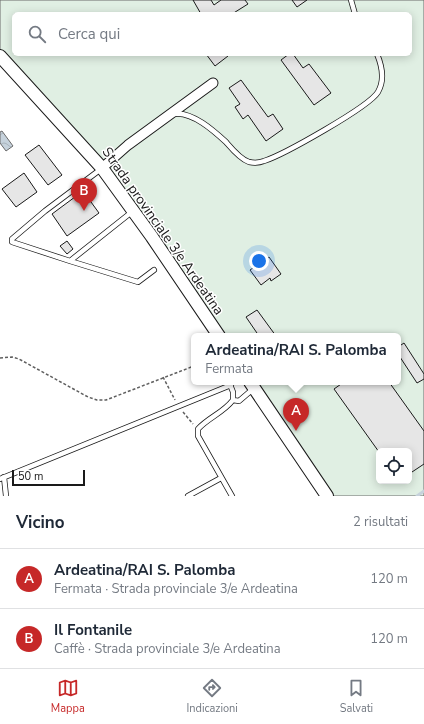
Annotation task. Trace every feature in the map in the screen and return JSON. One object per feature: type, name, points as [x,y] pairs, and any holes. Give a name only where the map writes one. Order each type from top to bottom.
[{"type":"main road","name":"Strada provinciale 3/e Ardeatina","points":[[1,60],[102,168],[217,333]]},
{"type":"main road","points":[[252,385],[327,496]]},
{"type":"street","points":[[102,168],[128,144],[213,83]]},
{"type":"lane","points":[[351,0],[354,12]]},
{"type":"lane","points":[[168,116],[183,113],[191,116],[210,128],[245,160],[254,162],[264,161],[291,148],[358,110],[373,98],[381,85],[381,64],[378,56]]},
{"type":"lane","points":[[102,168],[45,211],[12,239],[12,242],[138,282],[154,270]]},
{"type":"lane","points":[[70,261],[133,211]]},
{"type":"lane","points":[[6,496],[2,478],[225,385]]},
{"type":"lane","points":[[230,385],[233,400],[226,409],[203,424],[198,430],[198,436],[232,496]]},
{"type":"lane","points":[[233,400],[239,401],[252,385]]},
{"type":"lane","points":[[188,496],[221,478]]},
{"type":"path","points":[[0,358],[12,357],[19,359],[88,397],[97,400],[106,400],[191,367]]},
{"type":"green space","points":[[0,0],[424,0],[424,496],[327,496],[252,385],[401,385],[401,333],[217,333],[133,211],[0,56]]},
{"type":"water","points":[[2,131],[13,146],[6,151],[0,143],[0,132]]},
{"type":"building","points":[[193,0],[211,0],[214,5],[221,0],[245,0],[248,4],[235,12],[200,12]]},
{"type":"building","points":[[292,0],[307,0],[297,7]]},
{"type":"building","points":[[208,56],[228,56],[215,66]]},
{"type":"building","points":[[286,56],[294,56],[303,68],[309,64],[331,93],[314,105],[281,60]]},
{"type":"building","points":[[241,80],[268,117],[273,114],[283,129],[266,141],[248,115],[243,119],[235,107],[240,104],[229,88]]},
{"type":"building","points":[[39,145],[62,175],[48,185],[25,155]]},
{"type":"building","points":[[24,173],[37,192],[16,207],[2,189]]},
{"type":"building","points":[[83,191],[99,213],[67,236],[52,214]]},
{"type":"building","points":[[67,241],[73,249],[67,254],[60,246]]},
{"type":"building","points":[[269,257],[281,274],[271,281],[270,278],[261,285],[250,270]]},
{"type":"building","points":[[257,310],[274,333],[257,333],[246,317]]},
{"type":"building","points":[[404,343],[424,374],[424,379],[417,383],[401,359],[401,345]]},
{"type":"building","points":[[340,385],[391,385],[424,431],[424,464],[412,472],[412,448],[376,448],[334,389]]},
{"type":"waterway","points":[[417,496],[424,491]]},
{"type":"place","name":"Il Fontanile","points":[[84,211]]},
{"type":"place","name":"Ardeatina/RAI S. Palomba","points":[[296,431]]}]
